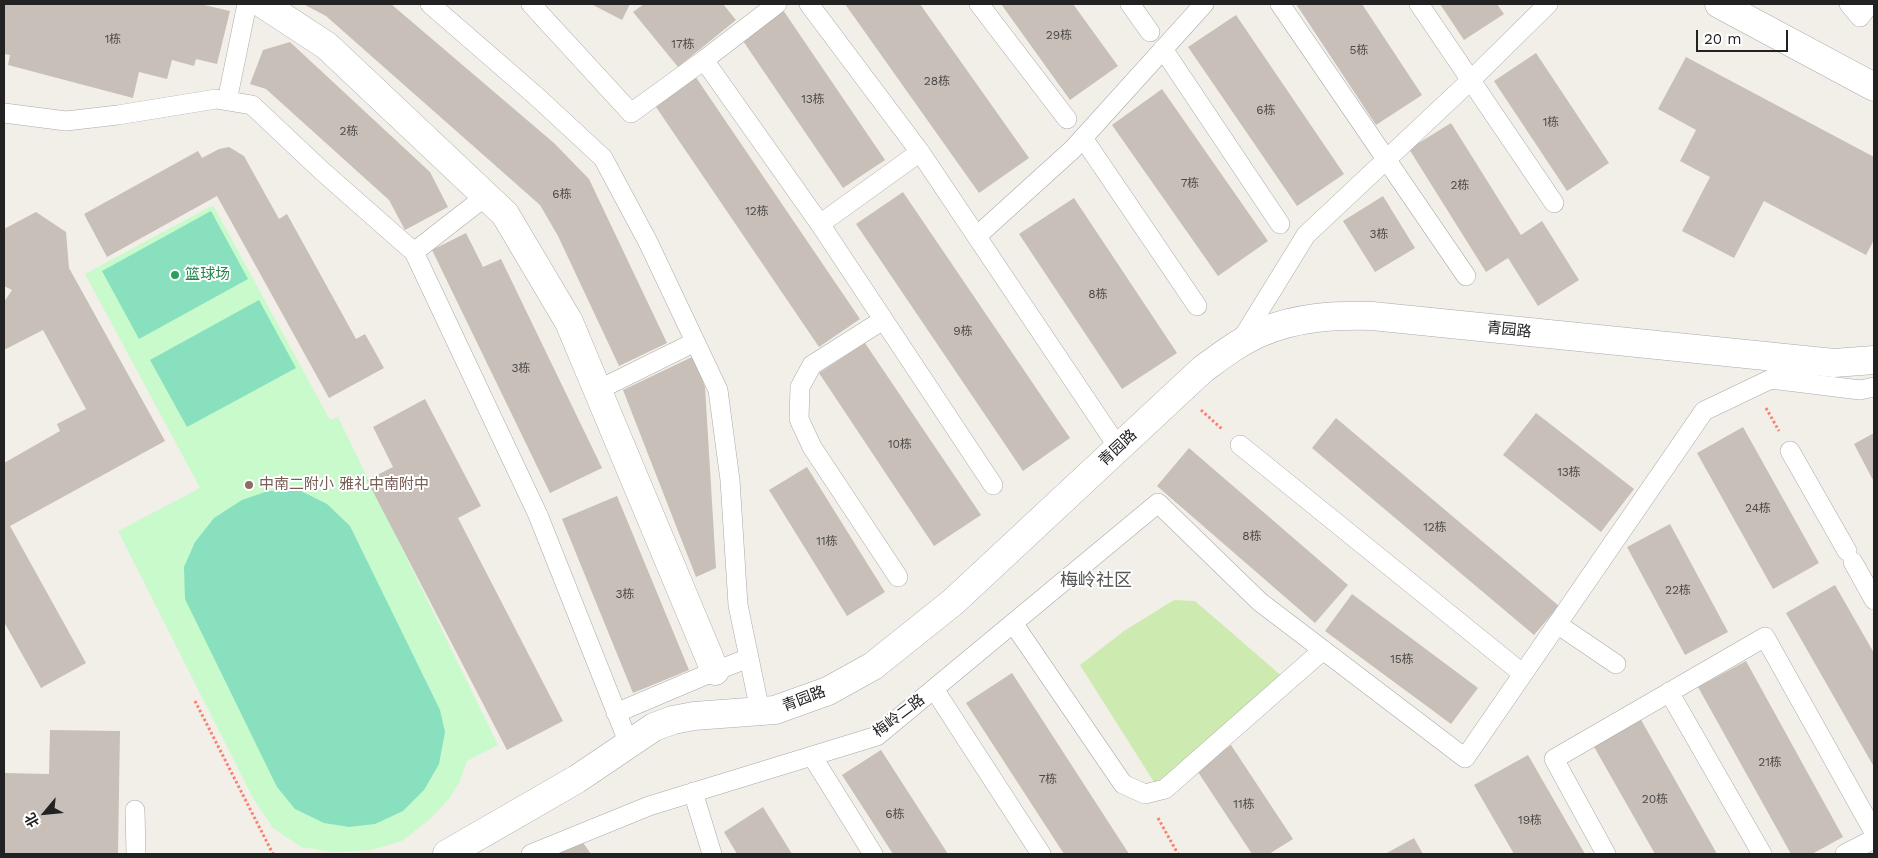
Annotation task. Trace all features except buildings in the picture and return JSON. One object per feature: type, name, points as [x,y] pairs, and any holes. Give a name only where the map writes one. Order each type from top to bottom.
[{"type":"street","points":[[263,4],[327,46],[505,214],[569,322],[715,671]]},
{"type":"street","points":[[1719,4],[1874,87]]},
{"type":"street","name":"青园路","points":[[447,854],[578,779],[654,727],[673,720],[694,716],[775,710],[828,691],[873,666],[953,602],[1203,369],[1261,332],[1331,315],[1372,316],[1834,363],[1874,360]]},
{"type":"lane","points":[[227,101],[247,4]]},
{"type":"lane","points":[[430,4],[536,96],[603,158],[648,242],[718,390],[730,480],[738,605],[760,712]]},
{"type":"lane","points":[[531,4],[631,113],[778,4]]},
{"type":"lane","points":[[809,4],[920,152],[1118,447]]},
{"type":"lane","points":[[979,4],[1067,119]]},
{"type":"lane","points":[[1130,4],[1150,32]]},
{"type":"lane","points":[[977,236],[1083,138],[1204,4]]},
{"type":"lane","points":[[1280,4],[1466,276]]},
{"type":"lane","points":[[1419,4],[1554,202]]},
{"type":"lane","points":[[1238,345],[1306,235],[1471,80],[1548,4]]},
{"type":"lane","points":[[1849,4],[1860,17],[1870,4]]},
{"type":"lane","points":[[1163,49],[1280,224]]},
{"type":"lane","points":[[704,60],[820,224],[993,485]]},
{"type":"lane","points":[[4,113],[66,121],[118,116],[216,99],[252,105],[322,171],[414,252],[538,515],[629,744]]},
{"type":"lane","points":[[1083,138],[1197,306]]},
{"type":"lane","points":[[820,224],[920,152]]},
{"type":"lane","points":[[414,252],[486,196]]},
{"type":"lane","points":[[884,320],[812,365],[800,387],[799,418],[812,447],[898,577]]},
{"type":"lane","points":[[598,390],[695,342]]},
{"type":"lane","points":[[1013,623],[1123,784],[1145,794],[1166,789],[1323,650],[1465,758],[1704,411],[1771,379],[1860,390],[1874,387]]},
{"type":"lane","points":[[1240,445],[1523,674]]},
{"type":"lane","points":[[1790,451],[1874,600]]},
{"type":"lane","name":"梅岭二路","points":[[530,854],[649,806],[877,736],[1158,503],[1260,602],[1323,650]]},
{"type":"lane","points":[[1557,624],[1616,664]]},
{"type":"lane","points":[[1606,854],[1554,759],[1765,637],[1874,832]]},
{"type":"lane","points":[[616,713],[749,658]]},
{"type":"lane","points":[[934,689],[1041,854]]},
{"type":"lane","points":[[1669,692],[1762,854]]},
{"type":"lane","points":[[812,756],[874,854]]},
{"type":"lane","points":[[693,792],[712,854]]},
{"type":"lane","points":[[135,810],[136,854]]},
{"type":"lane","points":[[1845,854],[1874,839]]},
{"type":"path","points":[[1755,387],[1790,451]]},
{"type":"path","points":[[1180,391],[1240,445]]},
{"type":"path","points":[[195,701],[273,854]]},
{"type":"path","points":[[1145,794],[1178,854]]},
{"type":"green space","points":[[213,205],[330,420],[338,417],[498,745],[467,761],[460,781],[449,799],[429,820],[402,841],[371,850],[333,852],[301,847],[273,828],[254,800],[118,531],[200,488],[85,274]]},
{"type":"green space","name":"篮球场","points":[[211,211],[248,279],[139,339],[102,271]]},
{"type":"green space","name":"篮球场","points":[[259,300],[296,368],[187,427],[150,360]]},
{"type":"green space","points":[[299,490],[327,504],[350,526],[440,710],[445,732],[439,764],[424,790],[403,811],[375,824],[349,827],[324,823],[295,809],[277,787],[185,599],[184,567],[195,542],[214,518],[242,500],[268,491]]},
{"type":"green space","points":[[1174,600],[1195,601],[1284,678],[1166,781],[1154,782],[1080,665],[1124,631]]},
{"type":"place","name":"篮球场","points":[[175,275]]},
{"type":"place","name":"中南二附小 雅礼中南附中","points":[[249,485]]},
{"type":"district","name":"梅岭社区","points":[[1096,581]]}]
